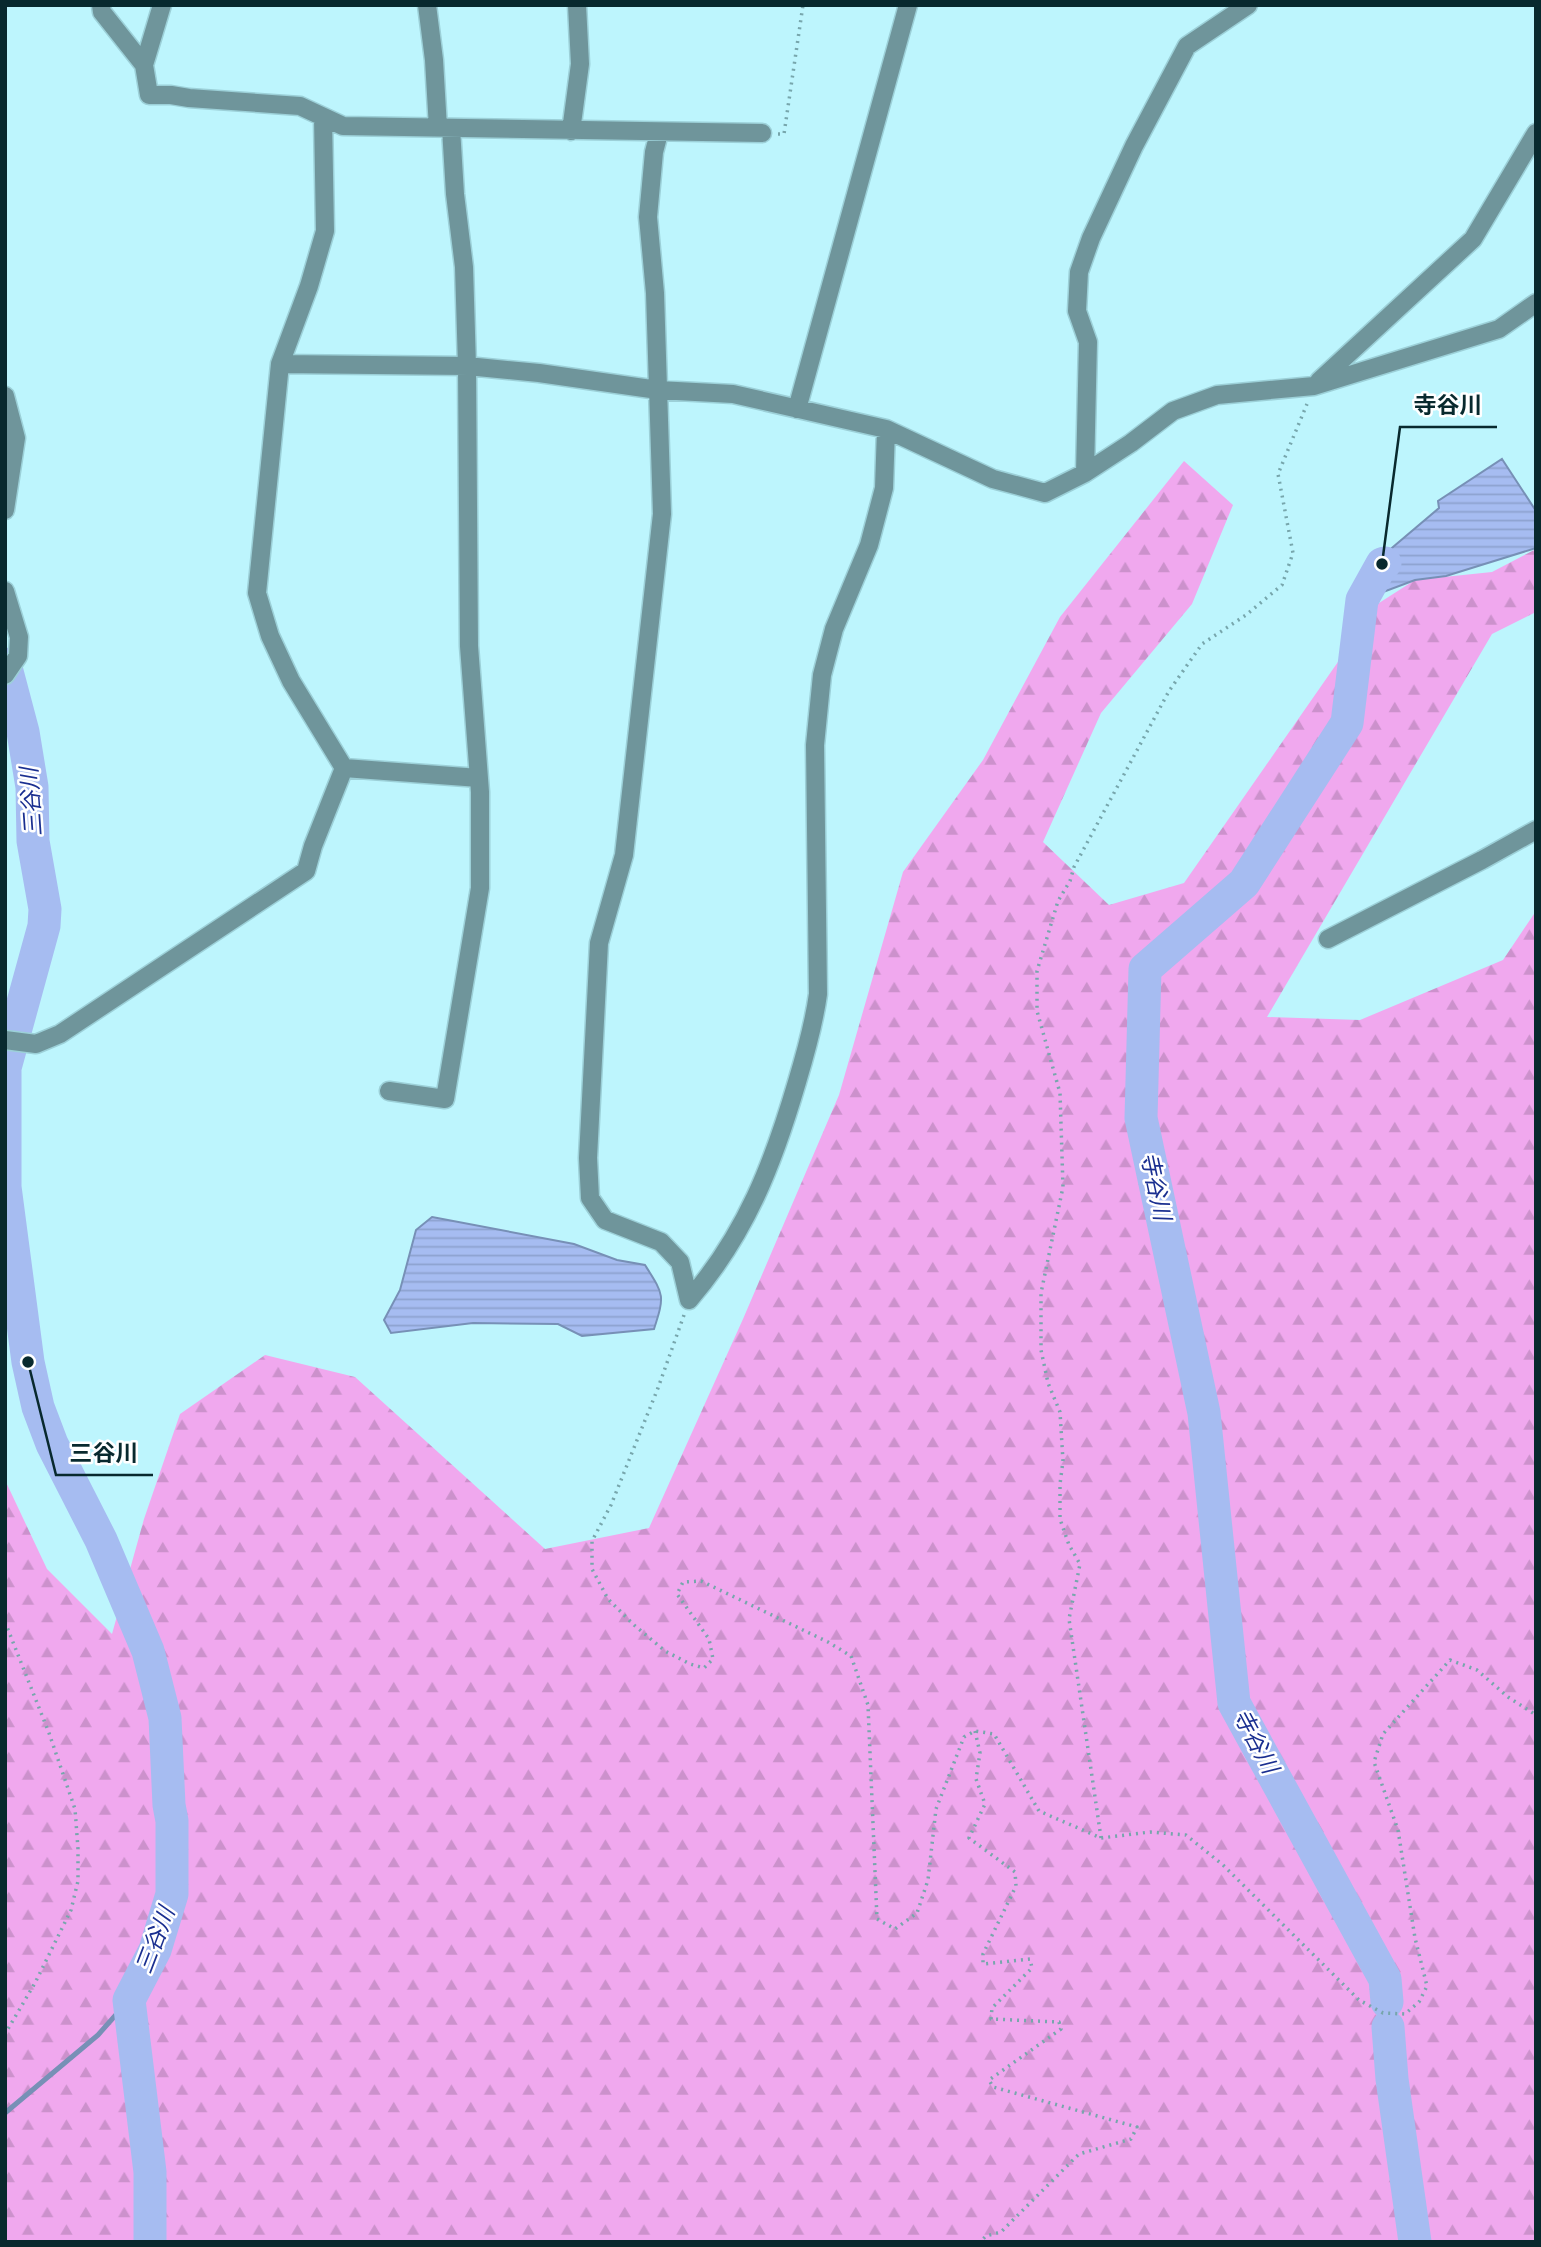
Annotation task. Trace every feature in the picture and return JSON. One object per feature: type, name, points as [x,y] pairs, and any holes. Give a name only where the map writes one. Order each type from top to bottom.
[{"type":"street","points":[[101,5],[102,12],[144,65]]},
{"type":"street","points":[[162,5],[144,65],[149,95],[300,106],[343,127],[762,133]]},
{"type":"street","points":[[389,1091],[444,1099],[480,888],[479,778],[469,646],[464,267],[427,5]]},
{"type":"street","points":[[571,131],[580,64],[577,5]]},
{"type":"street","points":[[797,409],[908,5]]},
{"type":"street","points":[[1084,473],[1088,342],[1077,311],[1079,272],[1091,237],[1134,146],[1187,46],[1248,5]]},
{"type":"street","points":[[323,117],[326,231],[280,364],[257,593],[270,636],[290,681],[344,768]]},
{"type":"street","points":[[659,133],[654,152],[648,216],[655,293],[662,514],[624,855],[598,943],[588,1158],[590,1198],[605,1220],[661,1242],[680,1262],[690,1300]]},
{"type":"street","points":[[1314,386],[1473,239],[1536,133]]},
{"type":"street","points":[[280,364],[467,366],[658,390],[733,394],[886,429],[993,479],[1045,493],[1084,473],[1131,443],[1173,411],[1217,395],[1314,386],[1499,329],[1536,303]]},
{"type":"street","points":[[5,396],[16,438],[5,510]]},
{"type":"street","points":[[690,1300],[728,1251],[769,1168],[778,1147],[815,1021],[818,994],[818,922],[815,745],[822,676],[834,629],[869,545],[884,488],[886,429]]},
{"type":"street","points":[[5,590],[19,637],[18,656],[5,675]]},
{"type":"street","points":[[344,768],[479,778]]},
{"type":"street","points":[[5,1040],[36,1044],[60,1034],[306,871],[344,768]]},
{"type":"street","points":[[1328,939],[1536,830]]},
{"type":"path","points":[[762,133],[784,134],[803,5]]},
{"type":"path","points":[[1101,1838],[1069,1619],[1080,1564],[1069,1545],[1060,1519],[1063,1461],[1060,1412],[1048,1383],[1041,1350],[1041,1293],[1063,1187],[1060,1093],[1037,1011],[1037,971],[1058,901],[1074,867],[1169,691],[1202,644],[1246,615],[1282,585],[1293,553],[1278,474],[1314,386]]},
{"type":"path","points":[[690,1300],[611,1505],[592,1541],[592,1569],[608,1599],[665,1651],[690,1664],[704,1668],[713,1659],[709,1639],[677,1594],[683,1582],[701,1581],[748,1602],[851,1656],[868,1706],[877,1919],[895,1929],[917,1913],[928,1880],[936,1809],[964,1737],[975,1731],[994,1734],[1039,1811],[1101,1838],[1150,1832],[1186,1835],[1223,1865],[1359,2000],[1383,2013],[1405,2014],[1419,2002],[1427,1986],[1415,1938],[1398,1830],[1374,1762],[1383,1734],[1450,1660],[1477,1670],[1508,1697],[1536,1715]]},
{"type":"path","points":[[5,1622],[49,1733],[75,1809],[78,1881],[71,1910],[35,1983],[5,2034]]},
{"type":"path","points":[[975,1731],[980,1753],[976,1779],[985,1804],[969,1838],[1015,1872],[1016,1886],[983,1954],[983,1964],[1030,1959],[1032,1968],[992,2008],[991,2019],[1059,2022],[1061,2029],[989,2080],[993,2087],[1137,2127],[1131,2139],[1079,2154],[1001,2232],[986,2236],[980,2242]]},
{"type":"green space","points":[[1184,461],[1233,505],[1192,604],[1101,713],[1043,842],[1109,905],[1184,883],[1379,603],[1415,580],[1492,572],[1536,549],[1536,612],[1492,634],[1267,1017],[1360,1020],[1503,960],[1536,911],[1536,2242],[5,2242],[5,1480],[47,1569],[112,1634],[144,1519],[180,1414],[265,1355],[355,1377],[545,1549],[649,1528],[839,1095],[903,872],[983,760],[1060,617]]},
{"type":"water","points":[[1502,459],[1536,511],[1536,548],[1446,576],[1415,580],[1362,600],[1367,569],[1439,508],[1438,501]]},
{"type":"water","points":[[432,1217],[574,1244],[617,1260],[645,1265],[661,1296],[654,1329],[582,1336],[558,1324],[473,1323],[391,1333],[384,1320],[400,1290],[416,1230]]},
{"type":"waterway","name":"寺谷川","points":[[1385,563],[1362,600],[1347,723],[1244,883],[1145,969],[1141,1118],[1204,1413],[1234,1703],[1385,1979],[1387,2002]]},
{"type":"waterway","name":"三谷川","points":[[5,664],[23,732],[32,787],[33,841],[45,909],[44,926],[5,1068],[5,1187],[28,1362],[38,1407],[52,1444],[101,1540],[148,1651],[165,1718],[172,1821],[172,1894],[155,1950],[129,2000],[150,2172],[150,2242]]},
{"type":"waterway","points":[[5,2113],[98,2035],[129,2000]]},
{"type":"waterway","name":"寺谷川","points":[[1388,2027],[1392,2079],[1415,2242]]},
{"type":"place","name":"寺谷川","points":[[1382,564]]},
{"type":"place","name":"三谷川","points":[[28,1362]]}]
